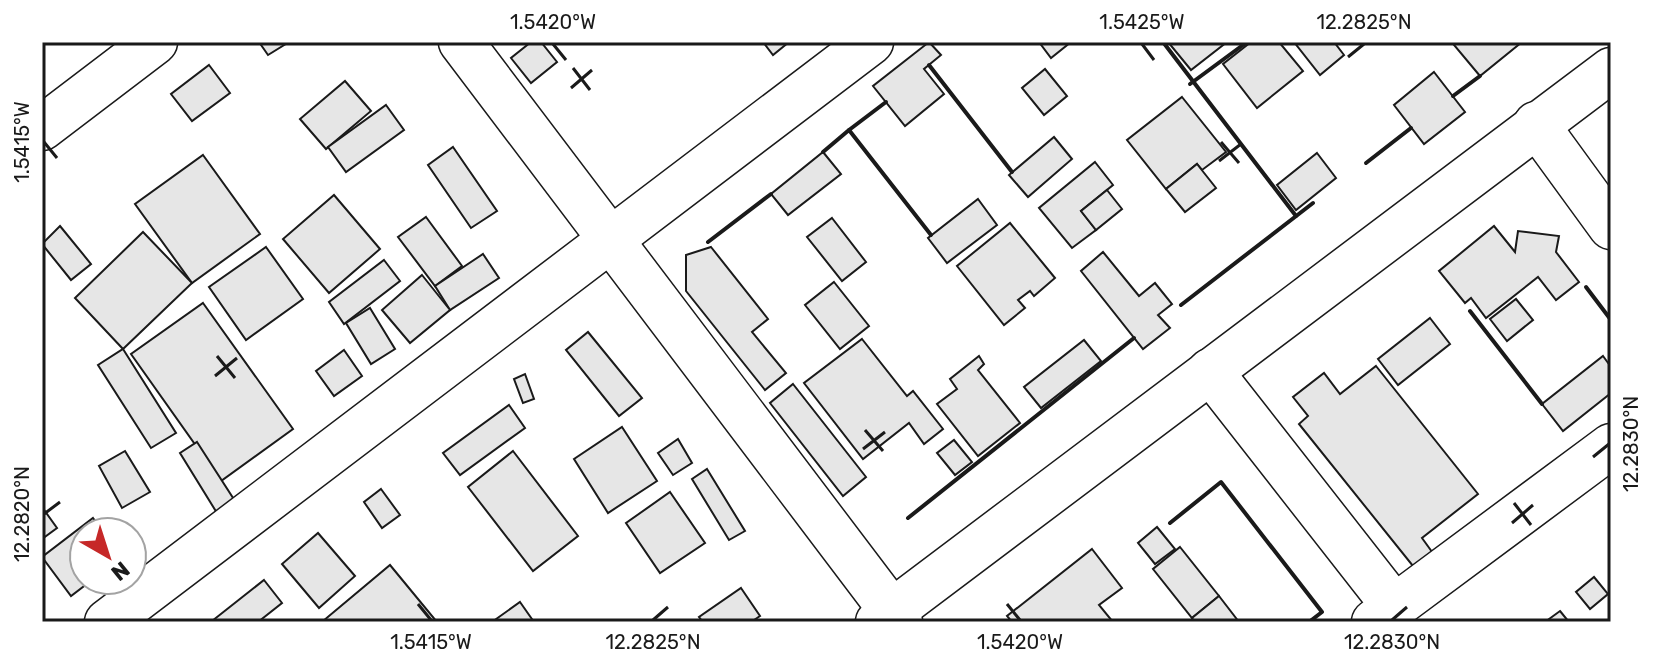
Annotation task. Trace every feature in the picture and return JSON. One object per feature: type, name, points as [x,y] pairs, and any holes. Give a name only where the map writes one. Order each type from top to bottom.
[{"type":"street","points":[[42,128],[155,42]]},
{"type":"street","points":[[461,42],[890,619],[1210,371],[1611,70]]},
{"type":"street","points":[[107,622],[871,42]]},
{"type":"street","points":[[1536,124],[1611,227]]},
{"type":"street","points":[[1210,371],[1384,614],[1611,446]]},
{"type":"building","points":[[259,42],[289,42],[268,55]]},
{"type":"building","points":[[531,42],[541,42],[557,62],[531,83],[511,58]]},
{"type":"building","points":[[763,42],[789,42],[773,55]]},
{"type":"building","points":[[929,42],[941,55],[924,69],[944,94],[905,126],[873,86]]},
{"type":"building","points":[[1039,42],[1071,42],[1051,58]]},
{"type":"building","points":[[1168,42],[1227,42],[1191,70]]},
{"type":"building","points":[[1251,42],[1279,42],[1303,71],[1257,108],[1223,64]]},
{"type":"building","points":[[1294,42],[1334,42],[1344,55],[1320,75]]},
{"type":"building","points":[[1458,42],[1522,42],[1480,76],[1454,45]]},
{"type":"building","points":[[209,65],[230,93],[192,121],[171,94]]},
{"type":"building","points":[[1045,69],[1067,96],[1044,115],[1022,88]]},
{"type":"building","points":[[1434,72],[1465,112],[1424,144],[1394,105]]},
{"type":"building","points":[[345,81],[371,111],[326,149],[300,119]]},
{"type":"building","points":[[1182,97],[1226,152],[1202,170],[1197,164],[1166,189],[1127,140]]},
{"type":"building","points":[[386,105],[404,130],[346,172],[328,147]]},
{"type":"building","points":[[1054,137],[1072,159],[1028,197],[1009,175]]},
{"type":"building","points":[[453,147],[497,211],[471,228],[428,165]]},
{"type":"building","points":[[823,152],[841,174],[788,215],[771,194]]},
{"type":"building","points":[[1317,153],[1336,178],[1296,210],[1277,185]]},
{"type":"building","points":[[203,155],[260,234],[192,283],[135,204]]},
{"type":"building","points":[[1095,162],[1113,185],[1081,211],[1096,230],[1072,248],[1039,208]]},
{"type":"building","points":[[1197,164],[1216,188],[1185,212],[1166,189]]},
{"type":"building","points":[[1107,190],[1122,209],[1096,230],[1081,211]]},
{"type":"building","points":[[334,195],[380,249],[329,293],[283,239]]},
{"type":"building","points":[[978,199],[997,225],[947,263],[928,238]]},
{"type":"building","points":[[426,217],[462,266],[435,286],[398,237]]},
{"type":"building","points":[[832,218],[866,262],[842,281],[807,237]]},
{"type":"building","points":[[1010,223],[1055,278],[1034,296],[1030,291],[1018,300],[1025,308],[1004,325],[957,266]]},
{"type":"building","points":[[60,226],[91,264],[71,280],[42,244]]},
{"type":"building","points":[[1494,226],[1515,252],[1518,231],[1559,236],[1556,252],[1579,282],[1556,300],[1538,277],[1486,318],[1471,298],[1465,303],[1439,271]]},
{"type":"building","points":[[143,232],[192,283],[123,349],[75,298]]},
{"type":"building","points":[[266,247],[303,299],[246,340],[209,287]]},
{"type":"building","points":[[711,247],[768,319],[752,332],[786,373],[765,390],[686,291],[686,255]]},
{"type":"building","points":[[1103,252],[1139,296],[1155,283],[1172,304],[1158,315],[1170,328],[1143,349],[1081,271]]},
{"type":"building","points":[[483,254],[499,278],[450,310],[435,286]]},
{"type":"building","points":[[384,260],[400,281],[344,324],[329,302]]},
{"type":"building","points":[[422,275],[450,310],[410,343],[382,310]]},
{"type":"building","points":[[834,282],[869,326],[840,349],[805,305]]},
{"type":"building","points":[[1516,299],[1533,320],[1507,341],[1490,319]]},
{"type":"building","points":[[203,303],[293,429],[221,481],[131,354]]},
{"type":"building","points":[[370,308],[395,349],[371,364],[346,323]]},
{"type":"building","points":[[1430,318],[1450,344],[1398,385],[1378,359]]},
{"type":"building","points":[[588,332],[642,398],[619,416],[566,350]]},
{"type":"building","points":[[862,339],[907,396],[913,391],[943,429],[924,444],[909,423],[863,459],[804,383]]},
{"type":"building","points":[[1084,340],[1101,361],[1041,408],[1024,387]]},
{"type":"building","points":[[123,349],[176,433],[151,448],[98,365]]},
{"type":"building","points":[[344,350],[362,376],[334,396],[316,371]]},
{"type":"building","points":[[979,356],[984,364],[978,370],[1020,423],[978,456],[937,404],[957,389],[950,379]]},
{"type":"building","points":[[1603,356],[1611,367],[1611,393],[1563,431],[1542,404]]},
{"type":"building","points":[[1376,366],[1478,494],[1422,538],[1435,556],[1417,571],[1299,424],[1308,416],[1293,397],[1324,373],[1340,394]]},
{"type":"building","points":[[525,374],[534,399],[523,403],[514,379]]},
{"type":"building","points":[[793,384],[866,477],[843,496],[770,403]]},
{"type":"building","points":[[509,405],[525,428],[460,475],[443,453]]},
{"type":"building","points":[[622,427],[657,481],[608,513],[574,459]]},
{"type":"building","points":[[678,439],[692,463],[673,475],[658,453]]},
{"type":"building","points":[[954,440],[972,462],[955,475],[937,453]]},
{"type":"building","points":[[197,442],[235,501],[217,513],[180,453]]},
{"type":"building","points":[[125,451],[150,492],[122,508],[99,466]]},
{"type":"building","points":[[513,451],[578,536],[533,571],[468,487]]},
{"type":"building","points":[[707,469],[745,531],[729,540],[692,479]]},
{"type":"building","points":[[381,489],[400,515],[382,528],[364,502]]},
{"type":"building","points":[[670,492],[705,543],[660,573],[626,523]]},
{"type":"building","points":[[42,507],[57,528],[42,539]]},
{"type":"building","points":[[1157,527],[1175,549],[1155,564],[1138,543]]},
{"type":"building","points":[[318,533],[355,576],[319,608],[282,564]]},
{"type":"building","points":[[68,537],[68,592],[42,557]]},
{"type":"building","points":[[1180,547],[1219,596],[1192,618],[1153,569]]},
{"type":"building","points":[[1092,549],[1122,588],[1099,605],[1113,622],[1012,622],[1007,616]]},
{"type":"building","points":[[390,565],[437,622],[323,621]]},
{"type":"building","points":[[1594,577],[1608,594],[1590,609],[1576,592]]},
{"type":"building","points":[[264,580],[282,603],[258,622],[212,621]]},
{"type":"building","points":[[741,588],[760,616],[751,622],[703,622],[699,617]]},
{"type":"building","points":[[1219,596],[1239,622],[1195,622],[1192,618]]},
{"type":"building","points":[[520,602],[534,622],[492,622]]},
{"type":"building","points":[[1560,611],[1569,622],[1545,622]]},
{"type":"wall","points":[[1163,42],[1296,216]]},
{"type":"wall","points":[[1190,84],[1247,42]]},
{"type":"wall","points":[[929,65],[1012,172]]},
{"type":"wall","points":[[1453,96],[1480,76]]},
{"type":"wall","points":[[849,130],[886,102]]},
{"type":"wall","points":[[1366,163],[1411,128]]},
{"type":"wall","points":[[823,152],[849,130],[931,235]]},
{"type":"wall","points":[[708,242],[771,194]]},
{"type":"wall","points":[[1181,305],[1313,203]]},
{"type":"wall","points":[[1586,287],[1611,320]]},
{"type":"wall","points":[[1470,311],[1542,404]]},
{"type":"wall","points":[[908,518],[1134,338]]},
{"type":"wall","points":[[1170,523],[1221,482],[1322,612],[1309,622]]}]
